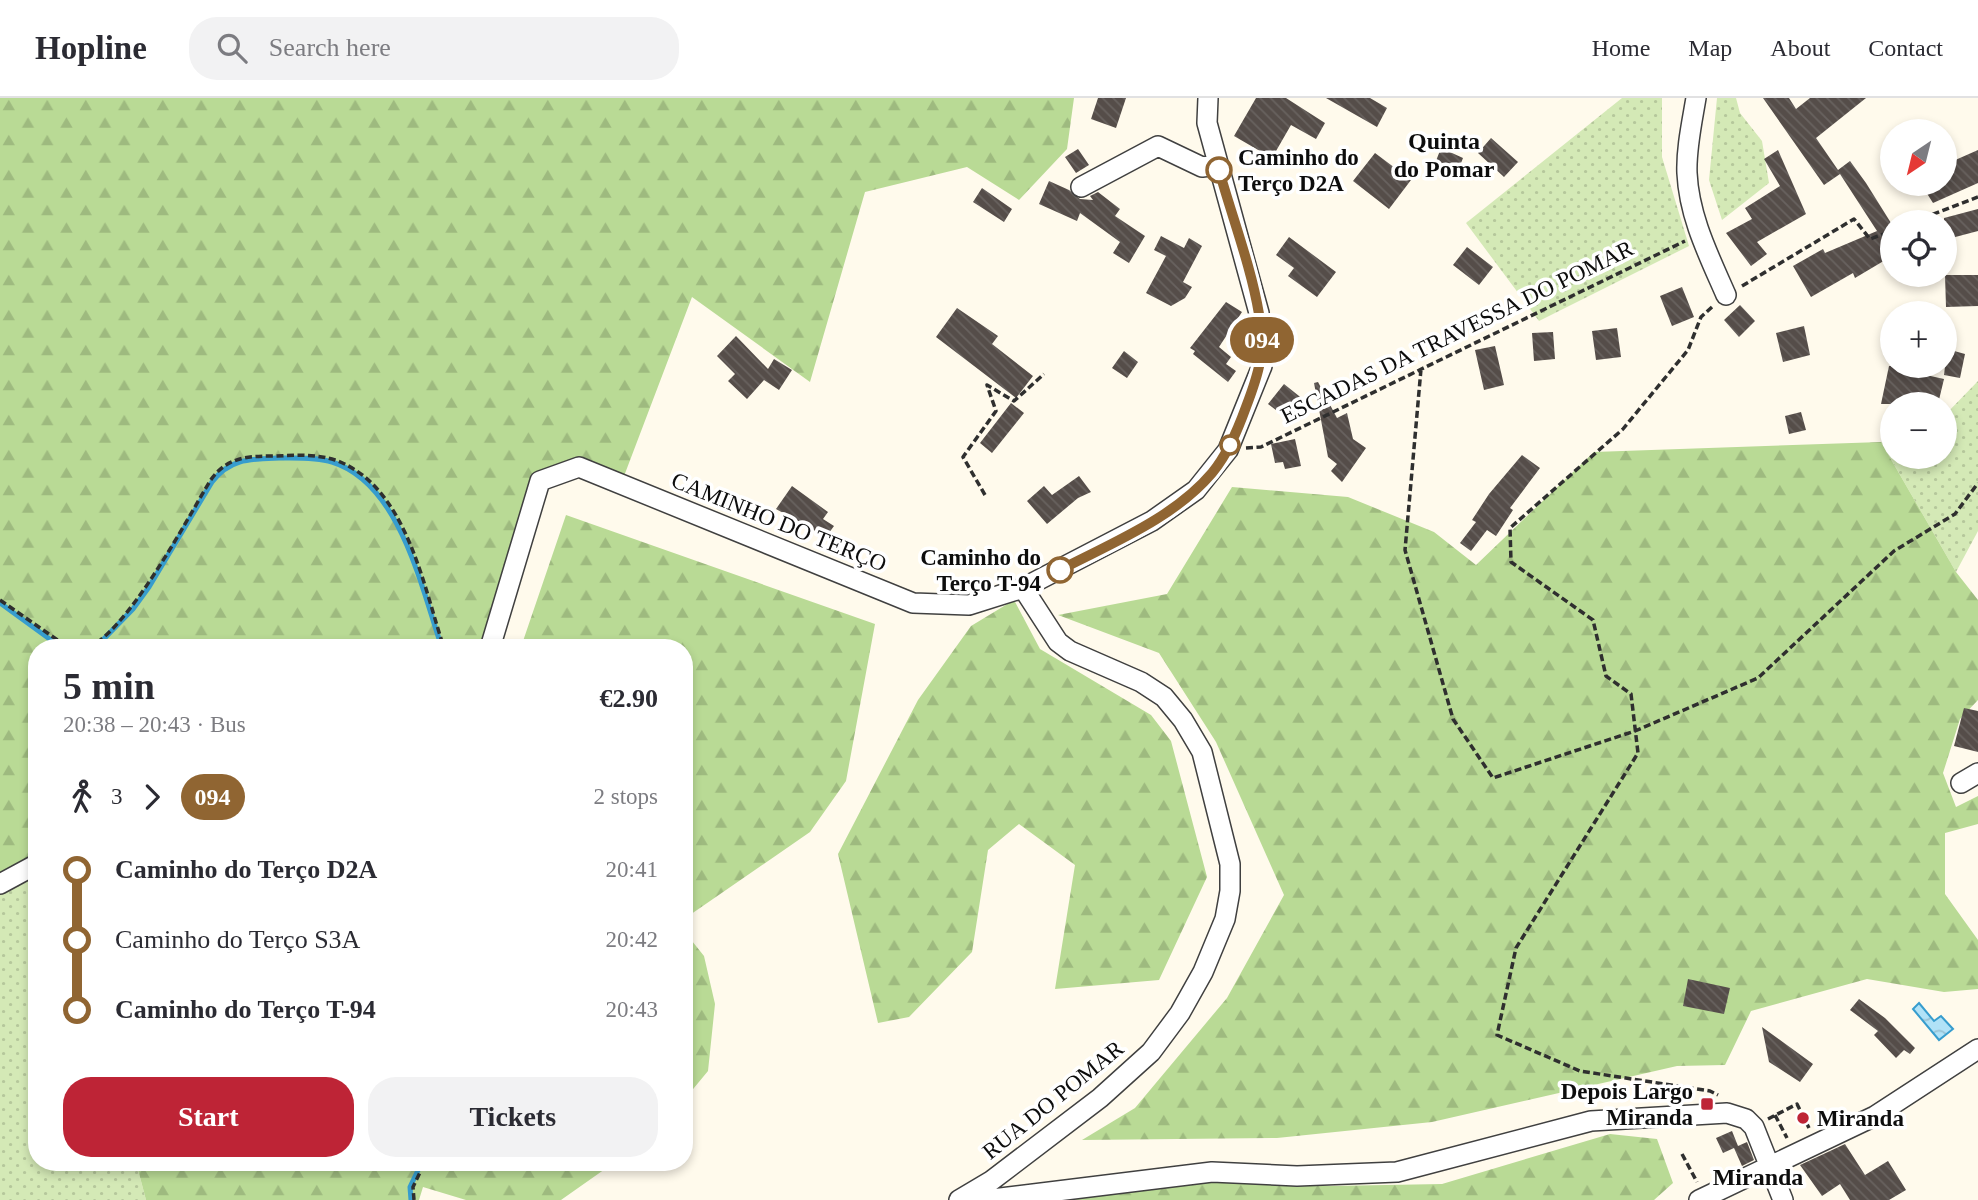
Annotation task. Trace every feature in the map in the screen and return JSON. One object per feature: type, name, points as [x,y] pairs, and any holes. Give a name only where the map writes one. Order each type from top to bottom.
[{"type":"street","name":"CAMINHO DO TERÇO","points":[[493,639],[540,481],[579,467],[913,603],[970,606],[1023,588],[1152,521],[1196,490],[1228,450],[1262,366],[1259,313],[1207,123],[1208,98]]},
{"type":"street","points":[[1696,98],[1687,171],[1690,200],[1699,234],[1726,295]]},
{"type":"street","points":[[1081,187],[1158,146],[1202,167],[1217,165]]},
{"type":"street","name":"RUA DO POMAR","points":[[959,1200],[991,1181],[1100,1098],[1151,1052],[1180,1013],[1203,972],[1225,919],[1230,891],[1230,864],[1202,752],[1183,720],[1164,697],[1141,682],[1070,651],[1058,642],[1023,588]]},
{"type":"street","points":[[1961,783],[1978,773]]},
{"type":"street","points":[[0,884],[28,869]]},
{"type":"street","points":[[1702,1198],[1875,1116],[1978,1049]]},
{"type":"street","points":[[984,1200],[1212,1172],[1297,1176],[1397,1172],[1591,1121],[1727,1113],[1746,1119],[1754,1127],[1783,1200]]},
{"type":"path","points":[[1944,210],[1978,197]]},
{"type":"path","points":[[1723,1097],[1710,1091],[1580,1071],[1497,1035],[1516,948],[1638,752],[1631,694],[1606,676],[1593,620],[1511,562],[1510,528],[1623,429],[1688,350],[1701,317],[1726,295],[1854,219],[1870,239],[1880,235]]},
{"type":"path","name":"ESCADAS DA TRAVESSA DO POMAR","points":[[1228,450],[1261,447],[1699,234]]},
{"type":"path","points":[[1421,369],[1405,550],[1453,719],[1493,778],[1635,732],[1758,678],[1894,551],[1955,514],[1978,483]]},
{"type":"path","points":[[985,495],[963,457],[996,411],[986,385],[1014,401],[1044,374]]},
{"type":"path","points":[[97,639],[131,607],[147,586],[210,481],[222,467],[246,456],[298,455],[320,457],[345,465],[366,478],[383,496],[410,547],[441,639]]},
{"type":"path","points":[[0,600],[56,639]]},
{"type":"path","points":[[1754,1127],[1797,1104],[1810,1130],[1799,1135]]},
{"type":"path","points":[[1775,1115],[1789,1141]]},
{"type":"path","points":[[1682,1154],[1702,1198]]},
{"type":"path","points":[[414,1200],[413,1187],[421,1171]]},
{"type":"green space","points":[[0,98],[1074,98],[1067,149],[1019,200],[967,167],[865,192],[810,382],[692,297],[621,484],[579,467],[540,481],[492,639],[28,639],[28,872],[0,884]]},
{"type":"green space","points":[[1622,98],[1662,98],[1662,157],[1689,246],[1539,321],[1466,223]]},
{"type":"green space","points":[[1717,98],[1736,98],[1740,113],[1762,141],[1769,183],[1722,220],[1709,180]]},
{"type":"green space","points":[[1978,381],[1978,531],[1956,572],[1897,469],[1957,469],[1957,403]]},
{"type":"green space","points":[[1880,442],[1880,469],[1897,469],[1956,572],[1978,600],[1978,700],[1960,719],[1943,773],[1956,807],[1978,796],[1978,824],[1945,833],[1945,894],[1978,940],[1978,989],[1944,992],[1867,979],[1751,1011],[1725,1065],[1677,1066],[1432,1122],[1277,1138],[1082,1140],[1135,1108],[1227,998],[1284,895],[1216,742],[1159,653],[1058,615],[1167,594],[1232,487],[1348,497],[1434,532],[1476,565],[1594,452]]},
{"type":"green space","points":[[566,515],[875,624],[846,781],[810,832],[693,913],[693,639],[524,639]]},
{"type":"green space","points":[[1014,600],[1040,649],[1151,715],[1171,741],[1207,877],[1159,980],[1055,989],[1075,865],[1019,824],[988,850],[972,952],[909,1017],[878,1023],[838,854],[918,700],[971,626]]},
{"type":"green space","points":[[28,872],[28,1171],[138,1171],[146,1200],[0,1200],[0,884]]},
{"type":"green space","points":[[693,942],[704,956],[715,1004],[708,1071],[693,1089]]},
{"type":"green space","points":[[1610,1134],[1657,1139],[1673,1183],[1654,1200],[1068,1200],[1212,1177],[1331,1186],[1442,1184]]},
{"type":"green space","points":[[138,1171],[602,1171],[561,1200],[466,1200],[423,1187],[419,1200],[146,1200]]},
{"type":"water","points":[[1919,1003],[1934,1021],[1941,1016],[1953,1029],[1939,1040],[1913,1009]]},
{"type":"building","points":[[1098,98],[1126,98],[1116,128],[1091,119]]},
{"type":"building","points":[[1256,98],[1286,98],[1325,123],[1316,139],[1291,125],[1272,158],[1234,136]]},
{"type":"building","points":[[1326,98],[1370,98],[1387,108],[1377,127]]},
{"type":"building","points":[[1763,98],[1789,98],[1796,109],[1810,98],[1866,98],[1816,138],[1838,170],[1850,161],[1883,210],[1880,210],[1880,263],[1855,278],[1853,273],[1811,297],[1793,266],[1823,249],[1825,253],[1877,231],[1840,174],[1824,185]]},
{"type":"building","points":[[1491,138],[1518,162],[1504,177],[1478,153]]},
{"type":"building","points":[[1441,148],[1463,158],[1456,176],[1434,166]]},
{"type":"building","points":[[1078,149],[1089,165],[1076,173],[1065,157]]},
{"type":"building","points":[[1778,150],[1806,214],[1757,242],[1767,254],[1751,266],[1726,233],[1752,219],[1745,208],[1780,186],[1764,159]]},
{"type":"building","points":[[1978,150],[1978,183],[1957,192],[1957,159]]},
{"type":"building","points":[[1375,153],[1411,180],[1389,209],[1353,181]]},
{"type":"building","points":[[1049,181],[1069,190],[1080,199],[1093,200],[1090,196],[1098,192],[1120,209],[1115,216],[1145,236],[1129,263],[1113,253],[1120,242],[1080,213],[1077,221],[1039,204]]},
{"type":"building","points":[[982,188],[1012,209],[1004,222],[973,202]]},
{"type":"building","points":[[1929,196],[1949,196],[1933,203]]},
{"type":"building","points":[[1978,209],[1978,231],[1957,237],[1957,215]]},
{"type":"building","points":[[1161,236],[1184,248],[1189,238],[1202,246],[1183,282],[1192,287],[1185,298],[1171,306],[1146,293],[1166,256],[1154,250]]},
{"type":"building","points":[[1289,237],[1336,272],[1317,297],[1288,276],[1294,268],[1276,255]]},
{"type":"building","points":[[1467,247],[1493,267],[1479,285],[1453,265]]},
{"type":"building","points":[[1957,275],[1978,275],[1978,306],[1957,307],[1957,301],[1946,301],[1945,287],[1957,287]]},
{"type":"building","points":[[1682,287],[1694,317],[1672,326],[1660,296]]},
{"type":"building","points":[[1226,302],[1242,312],[1219,347],[1231,357],[1226,364],[1236,371],[1228,382],[1193,354],[1195,351],[1190,348]]},
{"type":"building","points":[[1740,305],[1755,321],[1739,337],[1724,320]]},
{"type":"building","points":[[957,308],[998,336],[992,344],[1033,376],[1016,398],[936,337]]},
{"type":"building","points":[[1804,326],[1810,355],[1783,362],[1776,333]]},
{"type":"building","points":[[1617,328],[1621,357],[1596,360],[1592,331]]},
{"type":"building","points":[[1553,332],[1555,359],[1534,361],[1532,333]]},
{"type":"building","points":[[736,336],[768,369],[774,359],[792,370],[779,390],[764,380],[747,399],[728,381],[735,374],[717,356]]},
{"type":"building","points":[[1495,346],[1504,385],[1484,390],[1475,350]]},
{"type":"building","points":[[1124,351],[1138,362],[1127,378],[1112,368]]},
{"type":"building","points":[[1957,352],[1965,354],[1960,378],[1957,377]]},
{"type":"building","points":[[1886,378],[1944,379],[1941,392],[1884,392]]},
{"type":"building","points":[[1318,382],[1337,418],[1347,413],[1353,439],[1366,448],[1342,482],[1331,471],[1337,464],[1328,457],[1314,383]]},
{"type":"building","points":[[1284,384],[1304,400],[1289,420],[1268,404]]},
{"type":"building","points":[[1011,403],[1024,413],[992,453],[980,443]]},
{"type":"building","points":[[1801,412],[1806,430],[1789,434],[1785,416]]},
{"type":"building","points":[[1295,439],[1301,466],[1285,469],[1283,462],[1275,463],[1271,444]]},
{"type":"building","points":[[1522,455],[1540,468],[1510,508],[1513,510],[1496,536],[1487,530],[1471,551],[1460,543],[1476,522],[1472,520],[1489,494]]},
{"type":"building","points":[[1079,476],[1091,492],[1078,498],[1047,524],[1027,501],[1044,486],[1052,495]]},
{"type":"building","points":[[792,486],[828,512],[823,519],[834,526],[826,537],[776,509]]},
{"type":"building","points":[[1964,708],[1978,711],[1978,752],[1954,746]]},
{"type":"building","points":[[1688,979],[1730,988],[1724,1014],[1683,1006]]},
{"type":"building","points":[[1859,999],[1885,1018],[1915,1048],[1910,1054],[1904,1050],[1896,1058],[1874,1035],[1878,1031],[1850,1010]]},
{"type":"building","points":[[1762,1027],[1813,1064],[1800,1082],[1769,1062]]},
{"type":"building","points":[[1732,1131],[1738,1146],[1747,1142],[1754,1160],[1742,1166],[1734,1148],[1723,1153],[1716,1138]]},
{"type":"building","points":[[1845,1144],[1865,1175],[1888,1161],[1906,1190],[1889,1200],[1850,1200],[1840,1184],[1822,1196],[1800,1165]]},
{"type":"waterway","points":[[104,639],[133,609],[149,587],[219,474],[242,461],[292,458],[332,462],[355,474],[375,491],[405,540],[439,639]]},
{"type":"waterway","points":[[0,603],[50,639]]},
{"type":"waterway","points":[[411,1200],[410,1187],[418,1171]]},
{"type":"bus line","name":"094","points":[[1060,570],[1152,521],[1196,490],[1214,471],[1228,450],[1241,421],[1262,366],[1262,338],[1259,313],[1219,170]]},
{"type":"place","name":"Caminho do Terço D2A","points":[[1219,170]]},
{"type":"place","name":"Caminho do Terço T-94","points":[[1060,570]]},
{"type":"place","name":"Depois Largo Miranda","points":[[1707,1104]]},
{"type":"place","name":"Miranda","points":[[1803,1118]]},
{"type":"district","name":"Quinta do Pomar","points":[[1444,155]]},
{"type":"district","name":"Miranda","points":[[1758,1177]]}]
